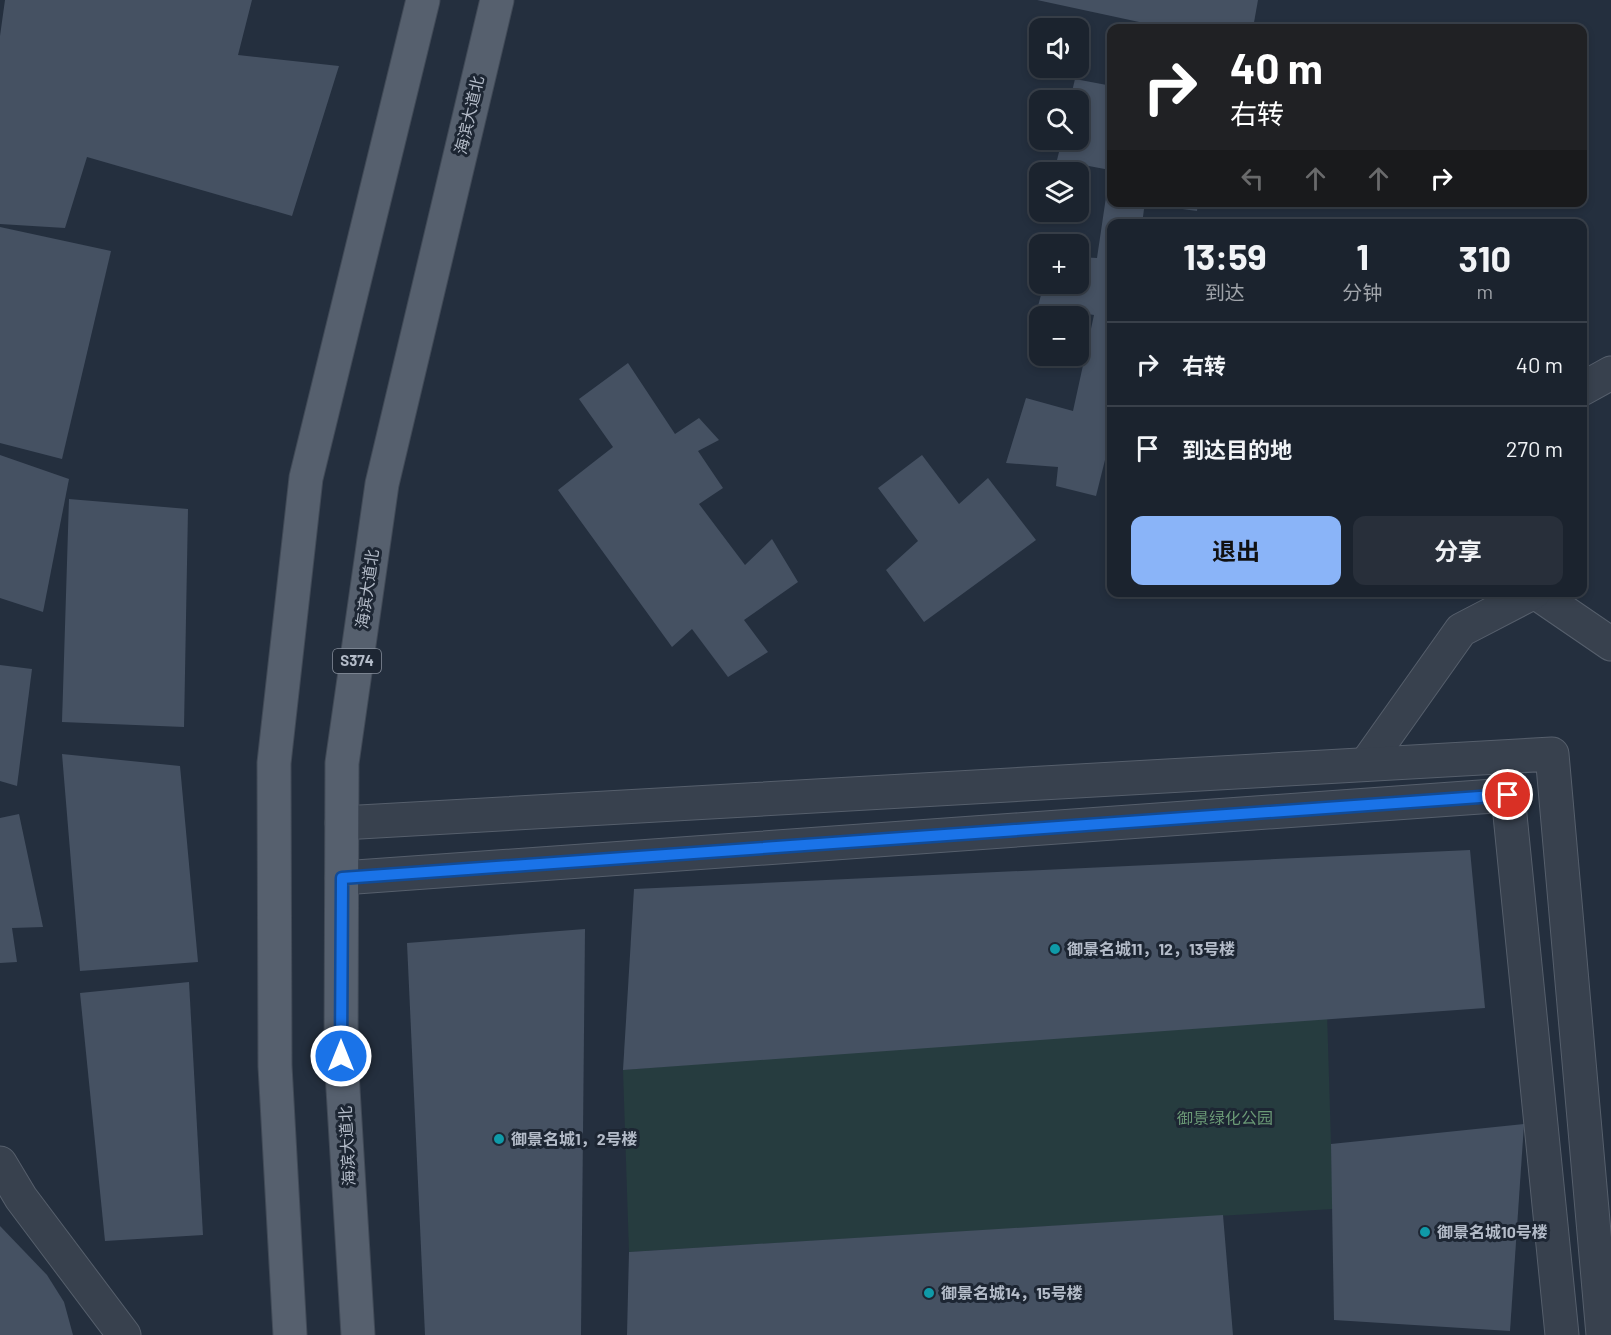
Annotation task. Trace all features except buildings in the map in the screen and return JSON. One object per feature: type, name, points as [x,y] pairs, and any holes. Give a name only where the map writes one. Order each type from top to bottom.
[{"type":"main road","points":[[290,1335],[275,1066],[274,763],[306,478],[423,0]]},
{"type":"main road","name":"海滨大道北","points":[[358,1335],[341,1056],[342,763],[382,484],[496,0]]},
{"type":"street","points":[[1587,385],[1611,373]]},
{"type":"street","points":[[1366,764],[1461,630],[1498,602],[1516,597]]},
{"type":"street","points":[[1541,597],[1611,644]]},
{"type":"street","points":[[342,823],[1552,754],[1603,1335]]},
{"type":"street","points":[[342,878],[1508,795],[1562,1335]]},
{"type":"street","points":[[0,1163],[21,1197],[124,1335]]},
{"type":"green space","name":"御景绿化公园","points":[[1327,1012],[1333,1209],[629,1252],[623,1070]]},
{"type":"place","name":"御景名城11，12，13号楼","points":[[1055,949]]},
{"type":"place","name":"御景名城1，2号楼","points":[[499,1139]]},
{"type":"place","name":"御景名城10号楼","points":[[1425,1232]]},
{"type":"place","name":"御景名城14，15号楼","points":[[929,1293]]},
{"type":"route","points":[[341,1056],[342,878],[1508,795]]}]
